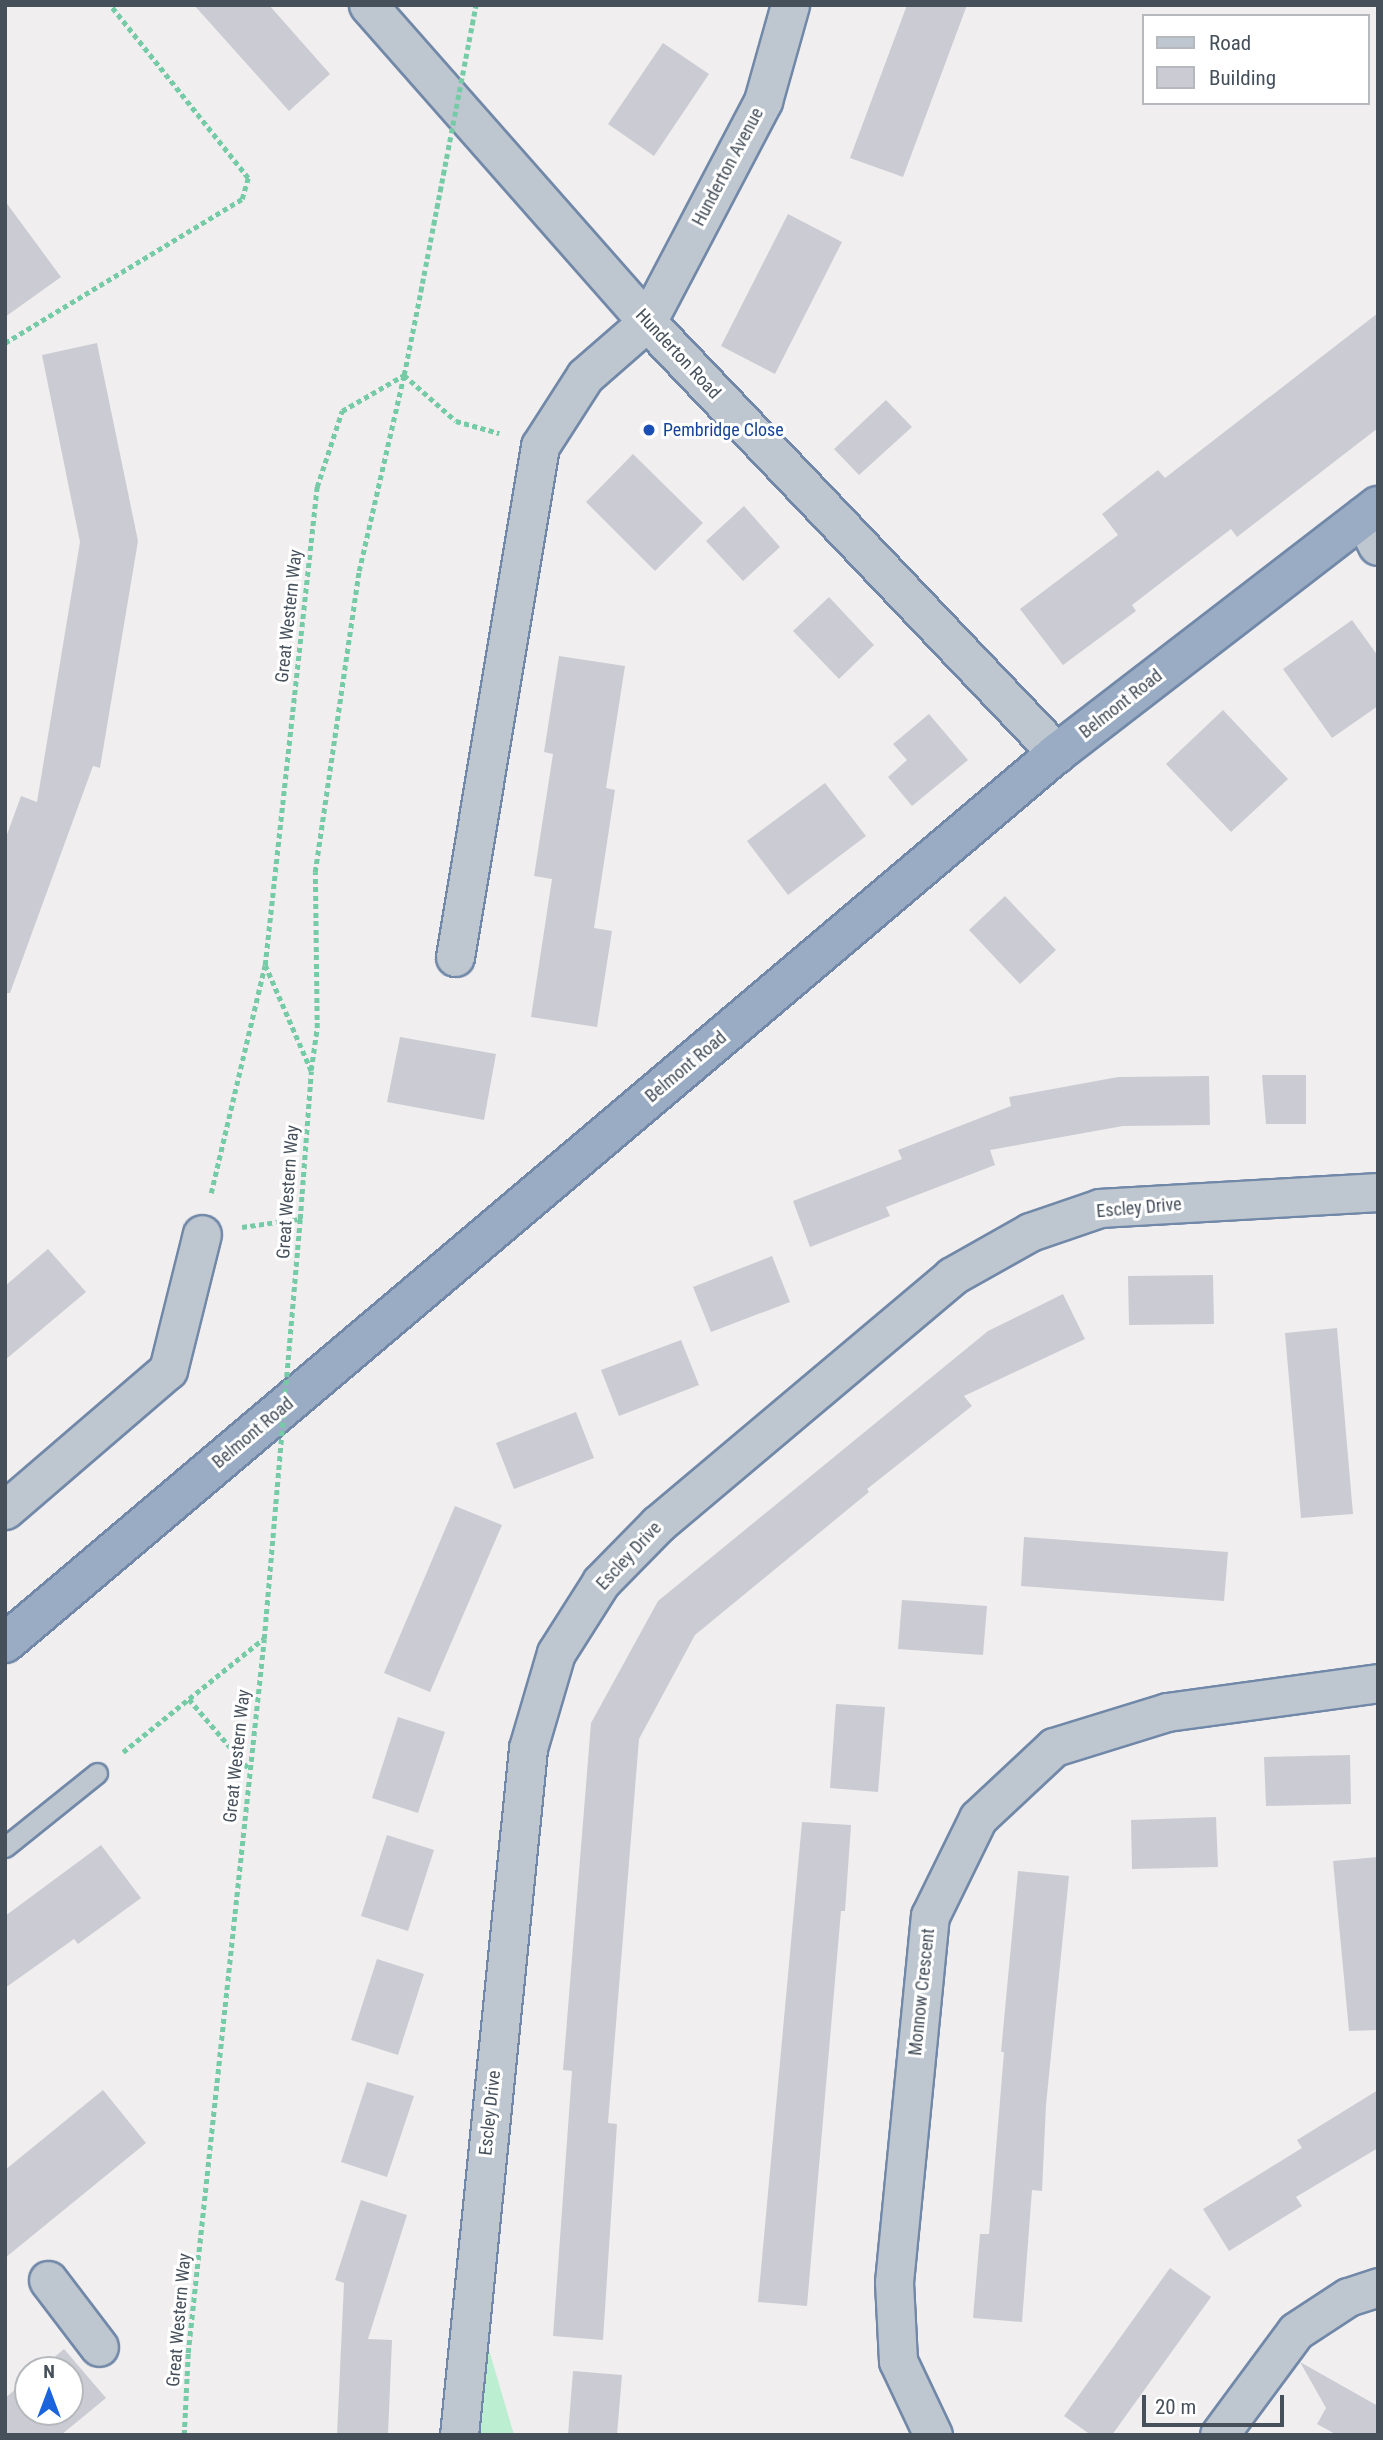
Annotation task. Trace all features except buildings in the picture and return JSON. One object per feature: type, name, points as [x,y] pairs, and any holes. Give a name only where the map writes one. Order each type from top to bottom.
[{"type":"highway","name":"Belmont Road","points":[[5,1643],[1057,753],[1373,523]]},
{"type":"street","name":"Hunderton Road","points":[[368,5],[647,322],[1057,753]]},
{"type":"street","name":"Hunderton Avenue","points":[[647,322],[763,101],[790,5]]},
{"type":"street","points":[[455,957],[540,446],[585,376],[647,322]]},
{"type":"street","name":"Escley Drive","points":[[459,2435],[527,1748],[556,1653],[601,1582],[658,1524],[952,1276],[1030,1232],[1100,1208],[1378,1192]]},
{"type":"street","points":[[5,1510],[168,1370],[202,1234]]},
{"type":"street","name":"Monnow Crescent","points":[[933,2435],[898,2361],[894,2282],[930,1916],[978,1818],[1054,1747],[1167,1712],[1378,1683]]},
{"type":"street","points":[[48,2280],[99,2347]]},
{"type":"street","points":[[1219,2435],[1296,2331],[1348,2297],[1378,2287]]},
{"type":"lane","points":[[5,1847],[97,1773]]},
{"type":"path","points":[[5,343],[242,199],[248,178],[110,5]]},
{"type":"path","points":[[311,1071],[317,1028],[315,872],[359,570],[404,375],[476,5]]},
{"type":"path","points":[[404,375],[456,421],[540,446]]},
{"type":"path","name":"Great Western Way","points":[[184,2435],[188,2353],[264,1639],[311,1071],[265,965],[317,487],[342,411],[404,375]]},
{"type":"path","points":[[265,965],[202,1234],[300,1219]]},
{"type":"path","points":[[97,1773],[264,1639]]},
{"type":"path","points":[[188,1699],[249,1770]]},
{"type":"green space","points":[[472,2292],[514,2435],[459,2435]]},
{"type":"place","name":"Pembridge Close","points":[[649,430]]}]
